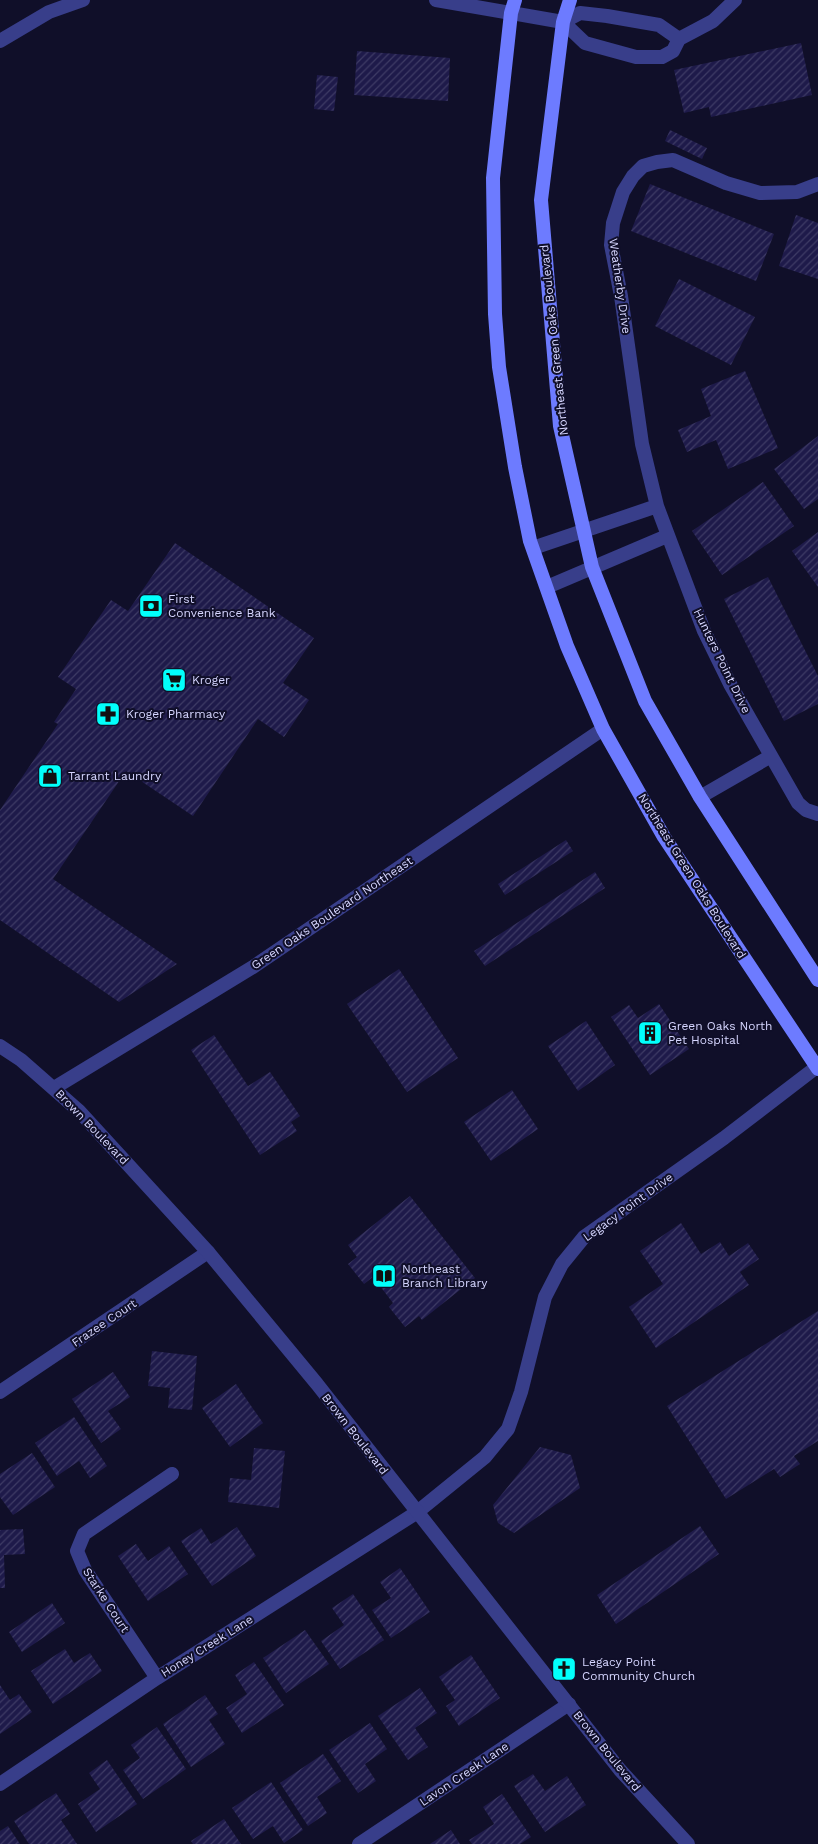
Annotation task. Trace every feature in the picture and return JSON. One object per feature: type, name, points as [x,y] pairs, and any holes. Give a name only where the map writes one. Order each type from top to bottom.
[{"type":"main road","name":"Northeast Green Oaks Boulevard","points":[[570,0],[563,22],[541,200],[560,426],[592,567],[645,701],[700,796],[818,980]]},
{"type":"main road","name":"Northeast Green Oaks Boulevard","points":[[513,6],[493,178],[495,314],[499,367],[515,467],[533,548],[567,646],[603,729],[664,836],[818,1067]]},
{"type":"street","points":[[0,41],[49,12],[83,0]]},
{"type":"street","points":[[436,0],[513,6],[563,22],[584,43],[636,56],[662,56],[673,51],[679,39],[713,21],[731,2]]},
{"type":"street","points":[[563,22],[580,13],[607,16],[659,26],[679,39]]},
{"type":"street","name":"Weatherby Drive","points":[[667,536],[657,506],[642,444],[621,296],[611,245],[613,223],[623,192],[633,176],[643,166],[673,160],[726,183],[760,193],[798,192],[818,184]]},
{"type":"street","points":[[533,548],[657,506]]},
{"type":"street","points":[[547,587],[667,536]]},
{"type":"street","name":"Hunters Point Drive","points":[[667,536],[704,631],[730,684],[798,803],[806,810],[818,814]]},
{"type":"street","name":"Green Oaks Boulevard Northeast","points":[[54,1088],[253,967],[603,729]]},
{"type":"street","points":[[700,796],[771,756]]},
{"type":"street","name":"Brown Boulevard","points":[[0,1046],[54,1088],[79,1111],[208,1252],[317,1384],[416,1513],[620,1770],[688,1844]]},
{"type":"street","name":"Legacy Point Drive","points":[[416,1513],[485,1457],[508,1429],[521,1392],[545,1296],[562,1264],[584,1237],[724,1138],[818,1067]]},
{"type":"street","name":"Frazee Court","points":[[0,1392],[208,1252]]},
{"type":"street","name":"Starke Court","points":[[157,1678],[84,1570],[77,1552],[84,1534],[172,1474]]},
{"type":"street","name":"Honey Creek Lane","points":[[0,1784],[157,1678],[416,1513]]},
{"type":"street","name":"Lavon Creek Lane","points":[[359,1844],[569,1704]]},
{"type":"building","points":[[801,43],[812,95],[711,117],[709,107],[684,113],[674,70]]},
{"type":"building","points":[[357,51],[450,58],[448,101],[354,95]]},
{"type":"building","points":[[317,75],[338,77],[334,111],[314,109]]},
{"type":"building","points":[[670,130],[707,148],[702,159],[665,141]]},
{"type":"building","points":[[650,184],[774,234],[756,281],[631,231]]},
{"type":"building","points":[[796,215],[818,223],[818,279],[779,266]]},
{"type":"building","points":[[679,279],[755,317],[731,365],[655,326]]},
{"type":"building","points":[[745,371],[778,448],[728,469],[716,440],[687,452],[678,430],[711,416],[701,389]]},
{"type":"building","points":[[818,436],[818,499],[804,509],[774,469]]},
{"type":"building","points":[[763,482],[794,526],[722,575],[692,531]]},
{"type":"building","points":[[818,532],[818,587],[792,551]]},
{"type":"building","name":"Kroger","points":[[175,543],[314,638],[283,683],[309,700],[284,737],[258,719],[193,816],[126,771],[53,879],[177,964],[119,1002],[0,920],[0,810],[58,724],[54,722],[76,689],[58,677],[111,600],[128,611]]},
{"type":"building","points":[[768,577],[818,676],[818,704],[784,721],[724,599]]},
{"type":"building","points":[[566,840],[573,851],[505,895],[498,884]]},
{"type":"building","points":[[595,872],[605,888],[485,966],[474,951]]},
{"type":"building","points":[[399,969],[458,1058],[407,1092],[347,1004]]},
{"type":"building","name":"Green Oaks North Pet Hospital","points":[[659,1004],[689,1049],[650,1075],[611,1017],[629,1005],[638,1018]]},
{"type":"building","points":[[586,1021],[615,1065],[578,1091],[548,1046]]},
{"type":"building","points":[[214,1035],[248,1086],[270,1072],[300,1116],[291,1122],[297,1131],[260,1155],[191,1050]]},
{"type":"building","points":[[512,1090],[538,1129],[491,1161],[464,1122]]},
{"type":"building","points":[[410,1196],[475,1278],[422,1320],[419,1316],[405,1327],[389,1307],[393,1303],[373,1277],[364,1284],[348,1264],[357,1257],[348,1245]]},
{"type":"building","points":[[681,1223],[701,1254],[720,1242],[729,1256],[748,1243],[759,1259],[740,1272],[749,1285],[656,1348],[629,1307],[663,1284],[640,1251]]},
{"type":"building","points":[[818,1311],[818,1441],[794,1456],[800,1464],[780,1477],[774,1469],[726,1499],[667,1406]]},
{"type":"building","points":[[152,1351],[197,1356],[192,1410],[168,1408],[170,1388],[148,1386]]},
{"type":"building","points":[[113,1372],[130,1397],[108,1411],[121,1429],[101,1443],[72,1399]]},
{"type":"building","points":[[236,1384],[263,1423],[230,1447],[202,1408]]},
{"type":"building","points":[[74,1417],[107,1466],[90,1478],[79,1461],[57,1476],[35,1443]]},
{"type":"building","points":[[540,1447],[571,1455],[580,1488],[514,1533],[498,1523],[493,1505]]},
{"type":"building","points":[[254,1448],[285,1451],[279,1508],[228,1502],[230,1478],[251,1480]]},
{"type":"building","points":[[32,1453],[55,1487],[13,1515],[0,1497],[0,1474]]},
{"type":"building","points":[[700,1526],[719,1554],[616,1624],[597,1595]]},
{"type":"building","points":[[237,1527],[256,1556],[212,1586],[181,1541],[201,1528],[211,1544]]},
{"type":"building","points":[[23,1529],[25,1554],[4,1555],[5,1588],[0,1588],[0,1530]]},
{"type":"building","points":[[136,1544],[148,1561],[169,1546],[188,1574],[148,1601],[118,1556]]},
{"type":"building","points":[[400,1568],[430,1612],[391,1638],[372,1610],[391,1598],[380,1582]]},
{"type":"building","points":[[353,1594],[384,1640],[340,1669],[321,1641],[344,1625],[332,1608]]},
{"type":"building","points":[[52,1603],[65,1623],[22,1652],[9,1632]]},
{"type":"building","points":[[305,1630],[329,1664],[286,1693],[263,1658]]},
{"type":"building","points":[[65,1649],[74,1663],[90,1653],[102,1671],[53,1704],[31,1671]]},
{"type":"building","points":[[471,1655],[500,1698],[459,1726],[446,1706],[455,1700],[439,1677]]},
{"type":"building","points":[[254,1662],[284,1705],[242,1733],[226,1708],[247,1694],[235,1675]]},
{"type":"building","points":[[0,1685],[10,1700],[19,1694],[32,1712],[0,1734]]},
{"type":"building","points":[[420,1688],[437,1713],[415,1728],[428,1747],[408,1760],[378,1716]]},
{"type":"building","points":[[205,1695],[218,1714],[209,1720],[225,1744],[191,1767],[163,1724]]},
{"type":"building","points":[[370,1723],[387,1749],[365,1764],[376,1781],[358,1793],[329,1750]]},
{"type":"building","points":[[157,1727],[186,1769],[143,1799],[123,1770],[140,1758],[131,1745]]},
{"type":"building","points":[[323,1754],[341,1781],[317,1797],[327,1813],[308,1826],[280,1783]]},
{"type":"building","points":[[107,1760],[137,1804],[96,1832],[78,1804],[100,1789],[89,1773]]},
{"type":"building","points":[[533,1774],[545,1791],[567,1776],[586,1805],[545,1832],[514,1786]]},
{"type":"building","points":[[271,1782],[303,1830],[284,1843],[273,1826],[253,1839],[232,1808]]},
{"type":"building","points":[[56,1793],[70,1814],[61,1820],[77,1844],[29,1844],[14,1821]]},
{"type":"building","points":[[502,1794],[531,1837],[520,1844],[472,1844],[469,1840],[494,1824],[483,1807]]},
{"type":"building","points":[[224,1819],[241,1844],[193,1844],[191,1841]]},
{"type":"building","points":[[8,1826],[20,1844],[0,1844],[0,1831]]},
{"type":"building","points":[[451,1830],[460,1844],[430,1844]]},
{"type":"place","name":"First Convenience Bank","points":[[151,606]]},
{"type":"place","name":"Kroger","points":[[174,680]]},
{"type":"place","name":"Kroger Pharmacy","points":[[108,714]]},
{"type":"place","name":"Tarrant Laundry","points":[[50,776]]},
{"type":"place","name":"Green Oaks North Pet Hospital","points":[[650,1033]]},
{"type":"place","name":"Northeast Branch Library","points":[[384,1276]]},
{"type":"place","name":"Legacy Point Community Church","points":[[564,1669]]}]
